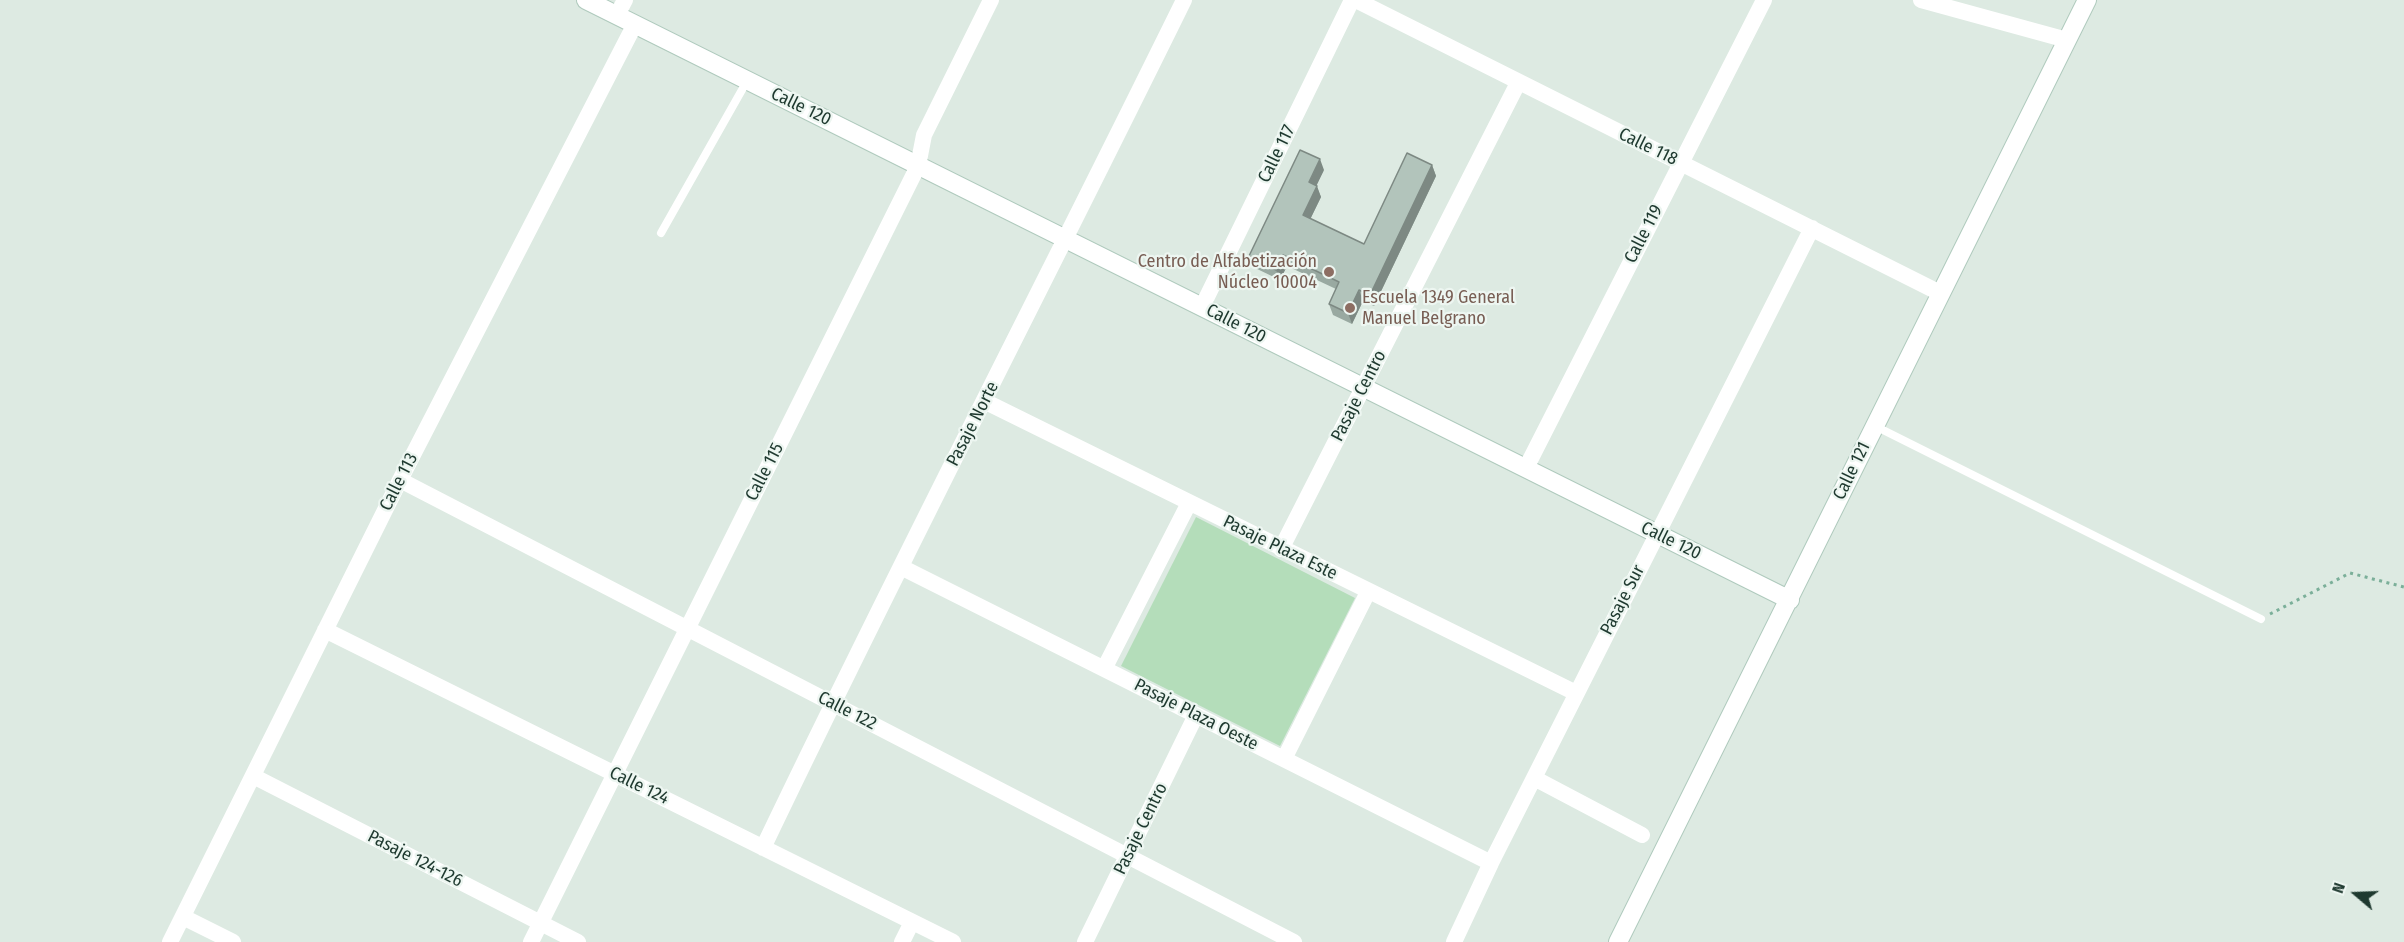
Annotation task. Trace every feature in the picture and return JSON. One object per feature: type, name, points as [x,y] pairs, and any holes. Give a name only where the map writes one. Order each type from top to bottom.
[{"type":"street","name":"Calle 120","points":[[586,0],[621,8],[635,24],[747,81],[1790,600]]},
{"type":"street","name":"Calle 115","points":[[531,942],[918,166],[924,135],[991,0]]},
{"type":"street","name":"Pasaje Norte","points":[[763,848],[832,704],[1184,0]]},
{"type":"street","name":"Calle 118","points":[[1354,0],[1941,293]]},
{"type":"street","name":"Calle 117","points":[[1202,307],[1354,0]]},
{"type":"street","name":"Calle 119","points":[[1526,468],[1764,0]]},
{"type":"street","points":[[1921,0],[2067,40]]},
{"type":"street","name":"Calle 121","points":[[1618,942],[2087,0]]},
{"type":"street","name":"Calle 113","points":[[170,942],[400,480],[635,24]]},
{"type":"street","name":"Pasaje Centro","points":[[1281,549],[1518,83]]},
{"type":"street","name":"Pasaje Sur","points":[[1454,942],[1576,693],[1812,228]]},
{"type":"street","name":"Pasaje Plaza Este","points":[[984,401],[1576,693]]},
{"type":"street","name":"Calle 122","points":[[400,480],[1294,942]]},
{"type":"street","points":[[1104,669],[1189,503]]},
{"type":"street","name":"Pasaje Plaza Oeste","points":[[901,567],[1491,863]]},
{"type":"street","points":[[1284,759],[1368,592]]},
{"type":"street","name":"Calle 124","points":[[325,630],[953,942]]},
{"type":"street","name":"Pasaje Centro","points":[[1085,942],[1196,715]]},
{"type":"street","name":"Pasaje 124-126","points":[[253,776],[578,942]]},
{"type":"street","points":[[1534,778],[1642,835]]},
{"type":"street","points":[[183,917],[233,942]]},
{"type":"street","points":[[902,942],[912,922]]},
{"type":"lane","points":[[661,233],[747,81]]},
{"type":"lane","points":[[1874,426],[2260,619]]},
{"type":"path","points":[[2260,619],[2350,573],[2404,587]]},
{"type":"green space","points":[[1196,517],[1355,598],[1280,746],[1121,666]]},
{"type":"building","points":[[1300,150],[1320,159],[1309,182],[1317,186],[1303,215],[1364,244],[1407,153],[1432,165],[1370,295],[1359,290],[1348,313],[1329,304],[1339,282],[1283,255],[1276,270],[1249,256]]},
{"type":"place","name":"Centro de Alfabetización Núcleo 10004","points":[[1329,272]]},
{"type":"place","name":"Escuela 1349 General Manuel Belgrano","points":[[1350,308]]}]
